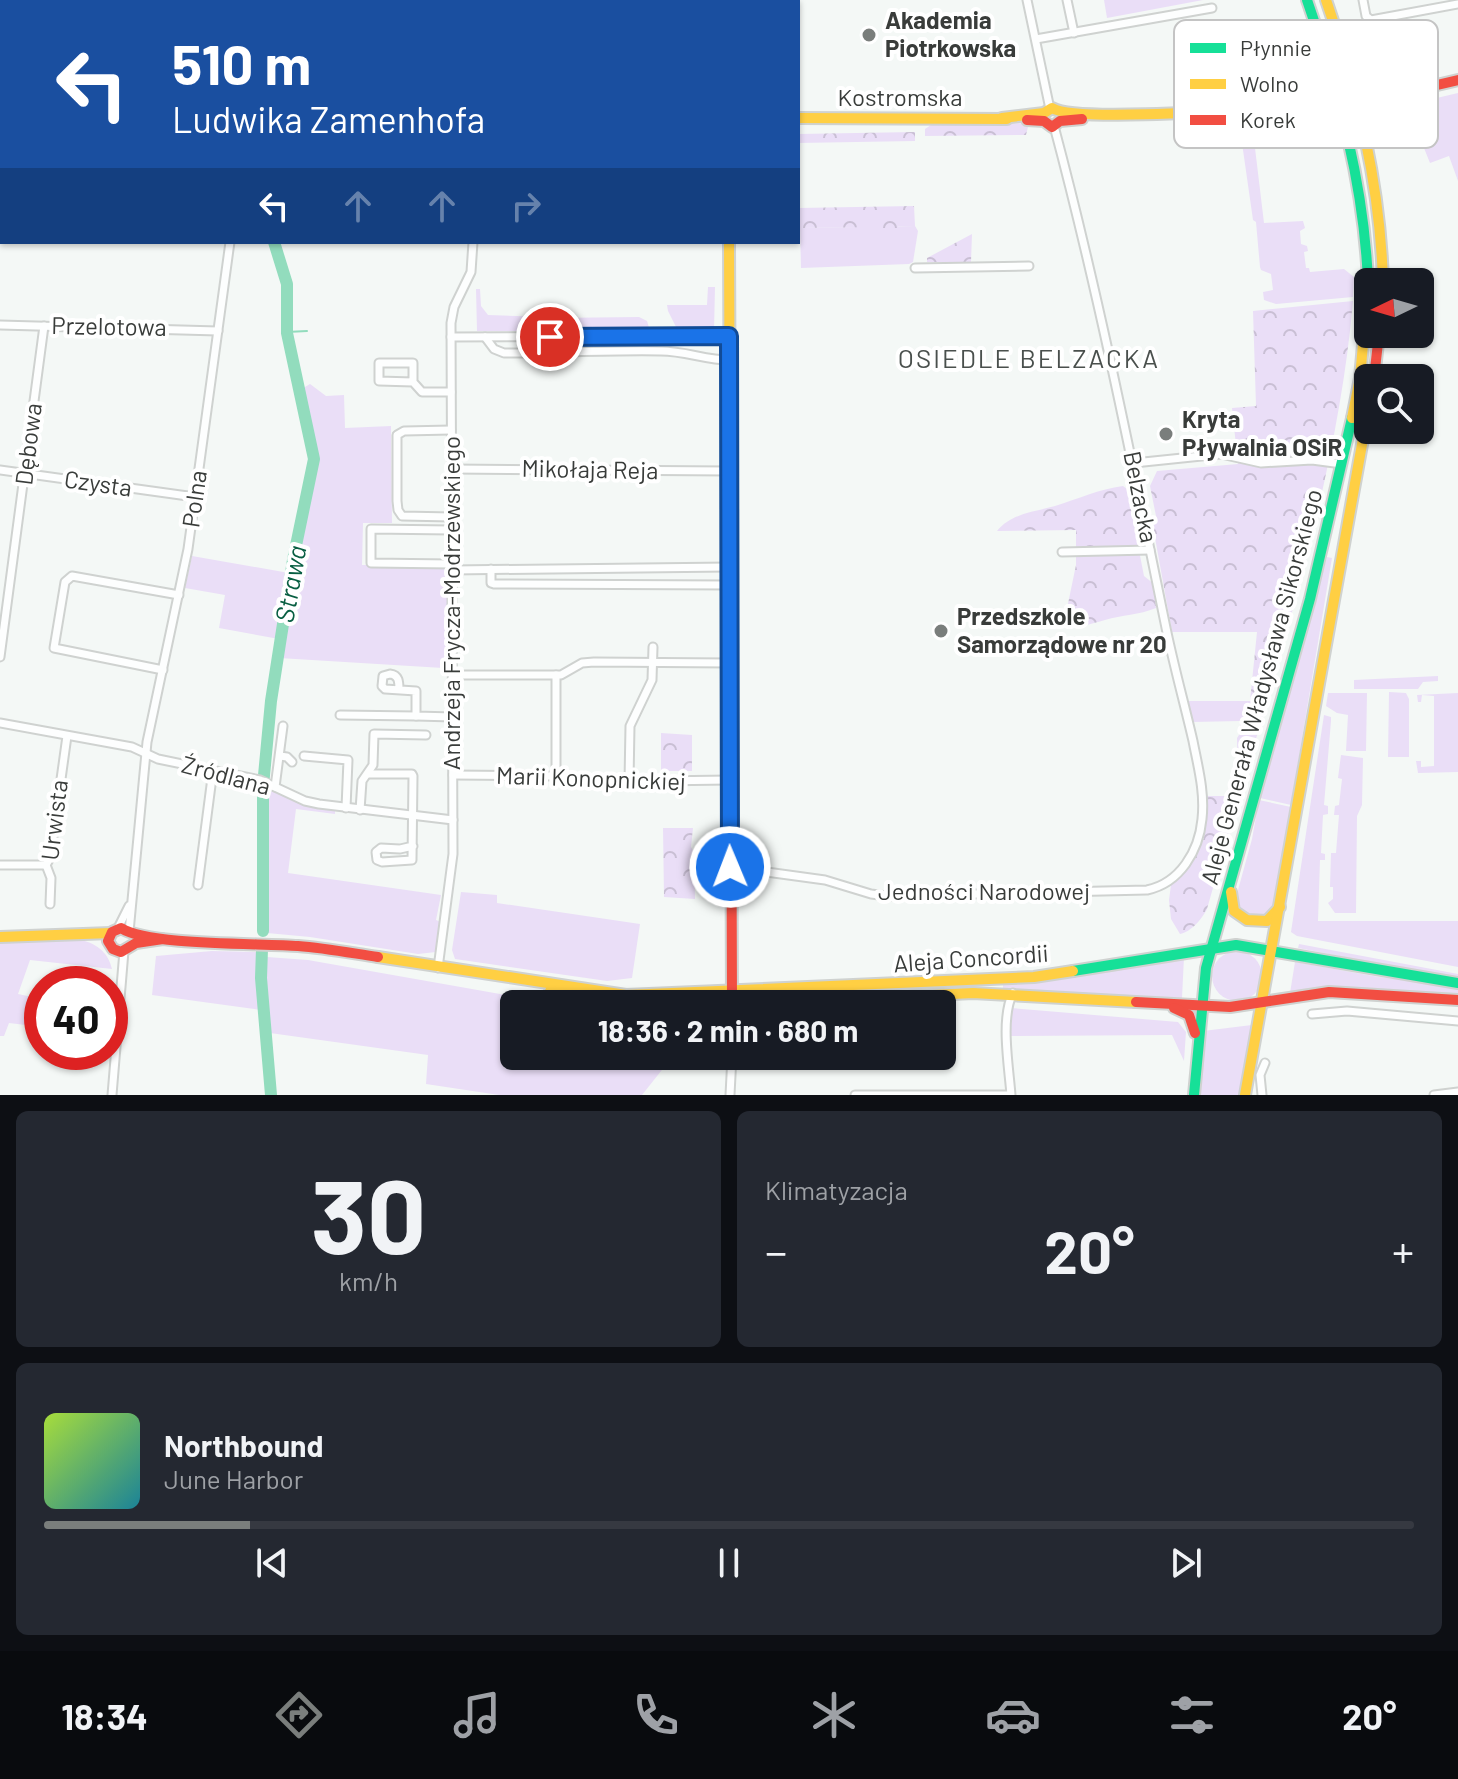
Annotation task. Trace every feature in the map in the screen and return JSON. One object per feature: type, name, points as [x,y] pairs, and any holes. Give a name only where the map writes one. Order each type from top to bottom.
[{"type":"street","name":"Belzacka","points":[[1027,0],[1134,463],[1150,550],[1202,782],[1200,838],[1184,866]]},
{"type":"street","points":[[1067,0],[1074,33]]},
{"type":"street","points":[[1307,0],[1314,20]]},
{"type":"street","points":[[1326,0],[1333,20]]},
{"type":"street","points":[[1363,0],[1366,16],[1371,20],[1458,4]]},
{"type":"street","points":[[1036,39],[1212,8]]},
{"type":"street","name":"Kostromska","points":[[1438,85],[1458,80]]},
{"type":"street","name":"Kostromska","points":[[800,118],[1002,118],[1174,112]]},
{"type":"street","points":[[1351,148],[1362,197],[1367,268]]},
{"type":"street","points":[[1369,148],[1378,197],[1382,268]]},
{"type":"street","name":"Polna","points":[[112,1095],[122,978],[121,940],[132,900],[146,754],[179,595],[230,244]]},
{"type":"street","name":"Andrzeja Frycza-Modrzewskiego","points":[[438,968],[451,878],[453,820],[451,337],[454,307],[472,265],[473,244]]},
{"type":"street","points":[[729,244],[732,990]]},
{"type":"street","points":[[915,268],[1029,266]]},
{"type":"street","name":"Przelotowa","points":[[0,325],[218,331]]},
{"type":"street","name":"Dębowa","points":[[0,657],[44,326]]},
{"type":"street","points":[[659,336],[661,351]]},
{"type":"street","points":[[451,337],[729,336]]},
{"type":"street","points":[[485,337],[494,349],[504,353],[661,351],[729,360]]},
{"type":"street","name":"Aleje Generała Władysława Sikorskiego","points":[[1194,1095],[1206,968],[1310,599],[1342,464],[1360,378],[1363,348]]},
{"type":"street","points":[[413,382],[379,381],[379,363],[413,363],[413,382],[422,392],[451,392]]},
{"type":"street","points":[[451,430],[404,431],[397,435],[397,501],[402,516],[452,517]]},
{"type":"street","name":"Aleje Generała Władysława Sikorskiego","points":[[1245,1095],[1274,951],[1362,444]]},
{"type":"street","points":[[1134,463],[1221,454],[1261,463],[1312,460],[1342,464]]},
{"type":"street","name":"Mikołaja Reja","points":[[451,469],[729,471]]},
{"type":"street","name":"Czysta","points":[[0,470],[195,497]]},
{"type":"street","points":[[452,530],[371,529],[371,563],[491,569],[729,567]]},
{"type":"street","points":[[1062,552],[1150,550]]},
{"type":"street","points":[[702,567],[703,585]]},
{"type":"street","points":[[615,568],[615,585]]},
{"type":"street","points":[[491,569],[491,583],[494,584],[729,585]]},
{"type":"street","points":[[163,670],[54,648],[65,582],[69,577],[179,595]]},
{"type":"street","points":[[629,782],[630,726],[652,680],[653,647]]},
{"type":"street","points":[[453,675],[556,675],[588,662],[729,663]]},
{"type":"street","points":[[556,675],[556,776]]},
{"type":"street","points":[[399,690],[416,691],[416,716]]},
{"type":"street","points":[[340,715],[453,717]]},
{"type":"street","name":"Źródlana","points":[[0,723],[132,747],[146,754],[264,781],[305,801],[453,820]]},
{"type":"street","points":[[275,787],[283,726]]},
{"type":"street","points":[[360,810],[360,788],[373,765],[374,734],[426,735]]},
{"type":"street","name":"Urwista","points":[[50,904],[51,878],[46,865],[50,858],[67,736]]},
{"type":"street","points":[[280,756],[292,762]]},
{"type":"street","points":[[304,756],[348,760],[346,808]]},
{"type":"street","points":[[198,885],[213,770]]},
{"type":"street","points":[[369,774],[412,774],[414,816],[413,846],[411,861],[377,860],[376,852],[381,848],[413,846]]},
{"type":"street","name":"Marii Konopnickiej","points":[[453,775],[556,776],[581,782],[730,780]]},
{"type":"street","points":[[0,865],[46,865]]},
{"type":"street","name":"Jedności Narodowej","points":[[730,867],[825,880],[887,896],[1147,890],[1167,883],[1184,866]]},
{"type":"street","points":[[1232,878],[1232,905],[1241,918],[1259,923],[1267,921],[1281,904]]},
{"type":"street","points":[[0,937],[71,934],[121,940],[283,944],[592,990]]},
{"type":"street","name":"Aleja Concordii","points":[[870,990],[1034,977],[1240,945],[1458,983]]},
{"type":"street","points":[[482,974],[547,990]]},
{"type":"street","name":"Aleja Concordii","points":[[956,995],[1013,993],[1236,1007],[1350,991],[1458,1000]]},
{"type":"street","points":[[855,1095],[1011,1095],[1007,1041],[1013,993]]},
{"type":"street","points":[[1165,1004],[1185,1012],[1190,1018],[1197,1050]]},
{"type":"street","points":[[1312,1014],[1347,1011],[1458,1021]]},
{"type":"street","points":[[1262,1095],[1260,1075],[1265,1063]]},
{"type":"street","points":[[730,1095],[731,1070]]},
{"type":"street","points":[[1434,1095],[1458,1092]]},
{"type":"green space","points":[[1104,0],[1203,0],[1107,18]]},
{"type":"green space","points":[[1458,93],[1458,181],[1449,156],[1430,163],[1424,148],[1438,148],[1438,98]]},
{"type":"green space","points":[[1029,123],[1026,135],[925,136],[925,129],[931,125]]},
{"type":"green space","points":[[915,132],[915,141],[800,143],[800,134]]},
{"type":"green space","points":[[1243,148],[1255,148],[1264,223],[1303,221],[1305,228],[1300,231],[1301,244],[1307,246],[1308,251],[1304,252],[1306,268],[1310,272],[1344,269],[1354,277],[1353,297],[1276,304],[1264,300],[1263,292],[1273,290],[1271,274],[1260,267],[1256,222],[1253,220]]},
{"type":"green space","points":[[914,206],[915,226],[898,226],[898,237],[889,247],[882,246],[881,227],[800,228],[800,208]]},
{"type":"green space","points":[[915,226],[918,231],[913,262],[909,264],[801,268],[800,228]]},
{"type":"green space","points":[[972,234],[971,262],[927,262],[927,258]]},
{"type":"green space","points":[[708,287],[715,287],[714,331],[678,331],[667,305],[707,305]]},
{"type":"green space","points":[[476,289],[480,289],[481,306],[488,315],[548,317],[548,331],[477,331]]},
{"type":"green space","points":[[1353,301],[1330,455],[1307,556],[1266,705],[1250,701],[1257,632],[1172,632],[1152,521],[1156,516],[1150,486],[1157,471],[1238,464],[1232,408],[1256,406],[1253,311]]},
{"type":"green space","points":[[639,317],[647,321],[650,331],[551,331],[551,318]]},
{"type":"green space","points":[[310,384],[326,396],[344,395],[345,428],[391,426],[392,523],[363,523],[362,565],[447,565],[447,666],[443,668],[279,658],[314,473],[315,459],[300,390]]},
{"type":"green space","points":[[1123,486],[1127,489],[1144,576],[1154,584],[1156,608],[1066,628],[1064,623],[1076,565],[1076,530],[997,531],[1009,520],[1024,514]]},
{"type":"green space","points":[[192,556],[289,573],[279,639],[219,628],[225,595],[185,588]]},
{"type":"green space","points":[[1327,557],[1332,558],[1291,805],[1260,798]]},
{"type":"green space","points":[[1438,676],[1438,681],[1423,682],[1418,689],[1354,689],[1354,680]]},
{"type":"green space","points":[[1389,692],[1406,693],[1409,699],[1409,757],[1388,757]]},
{"type":"green space","points":[[1328,693],[1367,693],[1366,751],[1346,751],[1348,715],[1326,706]]},
{"type":"green space","points":[[1458,693],[1458,772],[1418,773],[1416,761],[1421,761],[1421,767],[1434,766],[1434,696],[1422,695],[1421,702],[1418,702],[1417,695]]},
{"type":"green space","points":[[1187,701],[1250,701],[1266,705],[1239,796],[1234,795],[1238,781],[1237,738],[1241,732],[1240,721],[1193,722]]},
{"type":"green space","points":[[1324,715],[1331,717],[1331,721],[1324,805],[1328,806],[1328,814],[1323,815],[1321,853],[1325,854],[1325,860],[1320,860],[1318,921],[1458,921],[1458,967],[1297,936],[1291,932]]},
{"type":"green space","points":[[661,733],[692,735],[692,771],[661,771]]},
{"type":"green space","points":[[1341,755],[1363,758],[1362,805],[1357,816],[1356,913],[1335,913],[1328,903],[1333,899],[1333,887],[1330,887],[1331,853],[1336,853],[1339,815],[1334,815],[1335,806],[1339,805]]},
{"type":"green space","points":[[267,787],[310,807],[335,811],[335,814],[296,809],[288,873],[441,895],[436,920],[441,922],[436,952],[418,954],[267,933]]},
{"type":"green space","points":[[1207,796],[1239,796],[1207,909],[1196,924],[1180,934],[1171,919],[1171,885],[1191,862],[1204,838]]},
{"type":"green space","points":[[1259,800],[1291,807],[1275,905],[1262,920],[1238,912],[1235,901]]},
{"type":"green space","points":[[663,828],[693,828],[691,847],[694,852],[695,899],[664,897]]},
{"type":"green space","points":[[461,892],[497,895],[497,903],[640,924],[632,978],[607,981],[455,959],[452,950]]},
{"type":"green space","points":[[78,939],[100,949],[111,966],[30,960],[28,966],[24,966],[18,994],[24,995],[24,1025],[9,1023],[4,1036],[0,1036],[0,940]]},
{"type":"green space","points":[[1299,944],[1458,974],[1458,979],[1298,948]]},
{"type":"green space","points":[[212,951],[260,952],[261,1010],[152,995],[156,956]]},
{"type":"green space","points":[[1237,951],[1255,958],[1262,976],[1255,994],[1237,1001],[1219,994],[1212,976],[1219,958]]},
{"type":"green space","points":[[267,957],[308,960],[500,994],[500,1070],[662,1070],[642,1095],[499,1095],[426,1084],[428,1055],[270,1033],[265,980]]},
{"type":"green space","points":[[1184,957],[1182,998],[1003,989],[1003,983],[1061,978]]},
{"type":"green space","points":[[1295,962],[1458,987],[1458,997],[1340,988],[1290,993]]},
{"type":"green space","points":[[1011,1008],[1178,1022],[1186,1032],[1184,1061],[1172,1035],[1009,1036]]},
{"type":"green space","points":[[1252,1025],[1239,1095],[1198,1095],[1203,1031]]},
{"type":"waterway","name":"Strawa","points":[[263,931],[263,786],[271,701],[293,560],[314,459],[287,333],[287,284],[275,244]]},
{"type":"waterway","points":[[287,332],[307,331]]},
{"type":"waterway","name":"Strawa","points":[[262,949],[261,978],[271,1095]]},
{"type":"traffic: fast","points":[[1307,0],[1313,20]]},
{"type":"traffic: fast","points":[[1350,148],[1367,268]]},
{"type":"traffic: fast","points":[[1194,1095],[1206,968],[1310,599],[1352,418]]},
{"type":"traffic: fast","points":[[1073,971],[1236,945],[1458,983]]},
{"type":"traffic: slow","points":[[1326,0],[1332,20]]},
{"type":"traffic: slow","points":[[1002,118],[1044,113],[1052,108],[1097,115],[1174,113]]},
{"type":"traffic: slow","points":[[800,118],[1007,119]]},
{"type":"traffic: slow","points":[[1367,148],[1382,268]]},
{"type":"traffic: slow","points":[[729,244],[731,715]]},
{"type":"traffic: slow","points":[[1352,418],[1363,348]]},
{"type":"traffic: slow","points":[[1245,1095],[1362,444]]},
{"type":"traffic: slow","points":[[1231,892],[1234,911],[1247,920],[1267,921],[1280,907]]},
{"type":"traffic: slow","points":[[0,937],[111,933]]},
{"type":"traffic: slow","points":[[378,957],[626,995],[1034,977],[1073,971]]},
{"type":"traffic: slow","points":[[956,994],[1136,1002]]},
{"type":"traffic: jam","points":[[1438,85],[1458,80]]},
{"type":"traffic: jam","points":[[1027,120],[1044,121],[1052,127],[1060,121],[1082,119]]},
{"type":"traffic: jam","points":[[1376,364],[1377,348]]},
{"type":"traffic: jam","points":[[731,715],[732,990]]},
{"type":"traffic: jam","points":[[163,939],[136,943],[121,952],[113,949],[108,941],[112,932],[121,928],[135,934],[179,941],[298,946],[378,957]]},
{"type":"traffic: jam","points":[[1136,1002],[1230,1007],[1329,992],[1458,1000]]},
{"type":"traffic: jam","points":[[1174,1008],[1189,1015],[1195,1033]]},
{"type":"place","name":"Akademia Piotrkowska","points":[[869,35]]},
{"type":"place","name":"Kryta Pływalnia OSiR","points":[[1166,434]]},
{"type":"place","name":"Przedszkole Samorządowe nr 20","points":[[941,631]]},
{"type":"district","name":"OSIEDLE BELZACKA","points":[[1029,359]]},
{"type":"route","points":[[550,337],[729,336],[730,867]]}]
